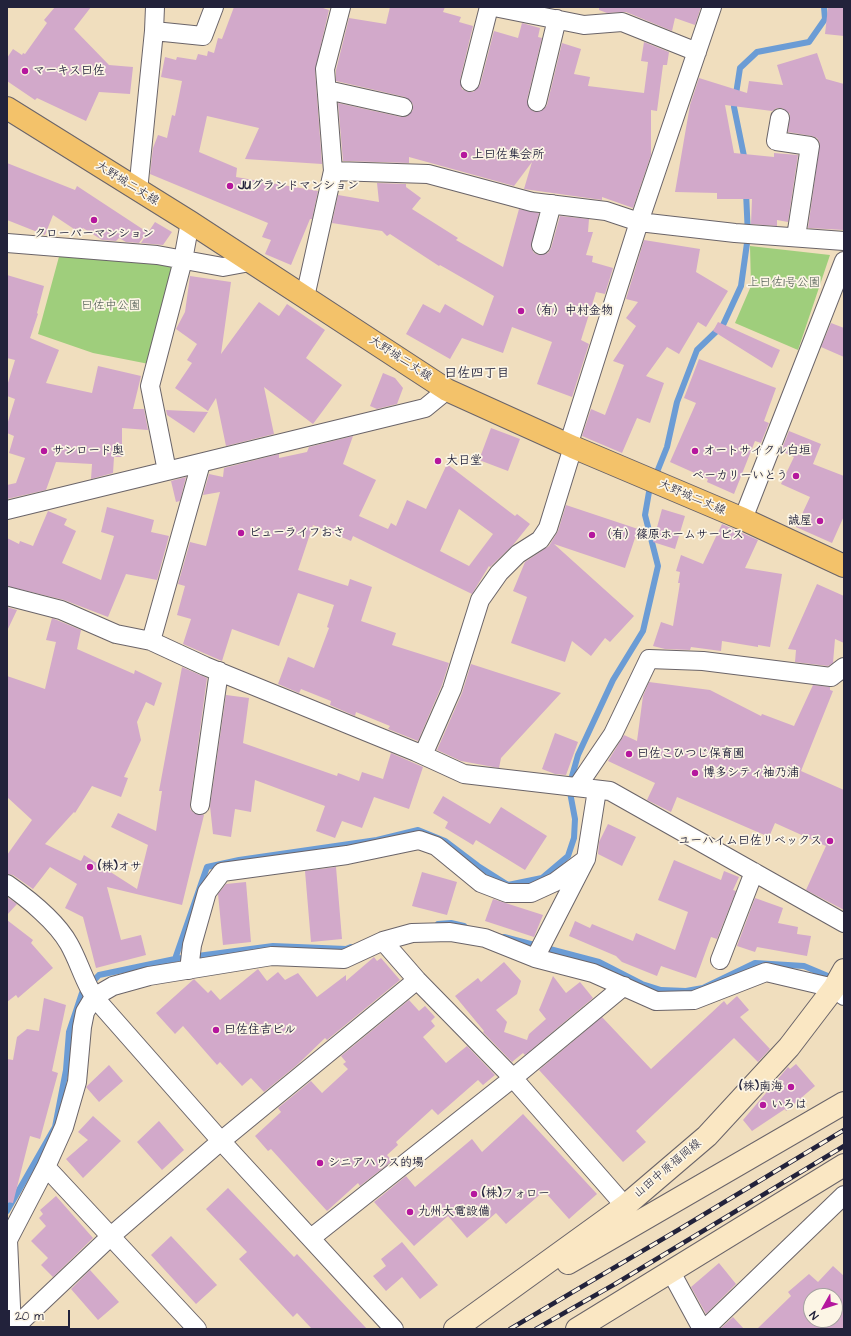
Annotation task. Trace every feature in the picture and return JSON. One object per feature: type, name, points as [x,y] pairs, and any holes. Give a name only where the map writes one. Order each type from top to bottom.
[{"type":"main road","name":"大野城二丈線","points":[[7,108],[190,222],[447,390],[570,446],[743,519],[844,566]]},
{"type":"street","points":[[138,191],[155,7]]},
{"type":"street","points":[[154,30],[203,36],[214,7]]},
{"type":"street","points":[[305,297],[333,171],[325,69],[341,7]]},
{"type":"street","points":[[470,82],[489,7]]},
{"type":"street","points":[[494,7],[584,25],[622,22],[697,52]]},
{"type":"street","points":[[423,755],[452,689],[480,600],[499,573],[518,554],[540,540],[548,528],[570,446],[639,222],[712,7]]},
{"type":"street","points":[[536,102],[557,19]]},
{"type":"street","points":[[327,90],[403,107]]},
{"type":"street","points":[[780,118],[776,141],[810,146],[796,237]]},
{"type":"street","points":[[333,171],[428,174],[532,202],[606,211],[639,222],[743,234],[844,241]]},
{"type":"street","points":[[541,245],[552,204]]},
{"type":"street","points":[[168,471],[150,386],[183,260],[190,222]]},
{"type":"street","points":[[7,243],[157,255],[223,266],[250,262]]},
{"type":"street","points":[[743,519],[844,261]]},
{"type":"street","points":[[7,510],[425,408],[447,390]]},
{"type":"street","points":[[151,641],[201,463]]},
{"type":"street","points":[[7,596],[61,610],[116,634],[151,641],[219,671],[423,755],[464,774],[610,792],[844,923]]},
{"type":"street","points":[[577,787],[613,734],[649,659],[704,661],[831,677],[844,667]]},
{"type":"street","points":[[200,805],[219,671]]},
{"type":"street","points":[[535,958],[586,860],[597,790]]},
{"type":"street","points":[[189,970],[192,945],[207,892],[222,872],[347,855],[419,840],[436,846],[481,883],[506,893],[532,893],[555,882],[586,860]]},
{"type":"street","points":[[720,960],[754,872]]},
{"type":"street","points":[[7,884],[45,915],[69,943],[81,974],[94,997],[221,1141],[394,1329]]},
{"type":"street","points":[[13,1329],[8,1240],[46,1167],[64,1127],[77,1082],[82,1027],[85,1012],[94,997],[113,986],[149,976],[272,956],[344,959],[383,941],[412,933],[450,932],[485,938],[535,958],[593,973],[656,1001],[694,1000],[766,972],[841,985]]},
{"type":"street","points":[[383,941],[417,980],[513,1078],[625,1206]]},
{"type":"street","points":[[13,1329],[111,1236],[221,1141],[417,980]]},
{"type":"street","name":"山田中原福岡線","points":[[460,1326],[625,1206],[707,1136],[789,1047],[841,985]]},
{"type":"street","points":[[311,1238],[513,1078],[624,986]]},
{"type":"street","points":[[460,1326],[660,1208],[844,1104]]},
{"type":"street","points":[[577,1329],[844,1165]]},
{"type":"street","points":[[46,1167],[197,1329]]},
{"type":"street","points":[[671,1272],[704,1329],[844,1195]]},
{"type":"green space","name":"上曰佐1号公園","points":[[750,246],[830,255],[798,350],[735,323],[751,286]]},
{"type":"green space","name":"曰佐中公園","points":[[60,253],[183,260],[149,364],[93,353],[38,334]]},
{"type":"building","points":[[55,7],[91,7],[74,29],[109,65],[133,67],[130,94],[99,92],[86,121],[37,98],[35,100],[7,81],[7,58],[13,49],[22,55],[23,53],[25,54],[47,23],[44,20]]},
{"type":"building","points":[[234,7],[320,7],[329,10],[315,70],[322,164],[245,159],[259,128],[207,116],[199,152],[237,168],[236,177],[318,191],[312,219],[310,219],[291,265],[265,254],[271,240],[262,237],[268,223],[150,174],[153,148],[158,135],[167,138],[172,115],[175,116],[182,81],[161,77],[165,57],[176,60],[177,57],[196,60],[198,54],[207,56],[208,51],[214,53],[218,38],[222,39]]},
{"type":"building","points":[[390,7],[445,7],[443,12],[461,17],[459,22],[473,26],[460,80],[462,89],[468,92],[473,92],[480,85],[494,31],[518,38],[522,23],[540,28],[538,37],[542,38],[527,100],[530,109],[535,112],[544,109],[547,105],[562,43],[581,49],[574,74],[590,77],[588,86],[644,93],[648,62],[641,61],[644,42],[669,52],[667,65],[663,65],[657,111],[651,110],[651,155],[633,208],[602,197],[602,200],[524,189],[532,162],[514,186],[409,157],[409,163],[343,161],[338,103],[401,117],[406,117],[413,110],[413,104],[405,97],[336,81],[336,70],[349,18],[386,24]]},
{"type":"building","points":[[599,7],[701,7],[695,25],[675,18],[672,31],[626,12],[607,13],[599,10]]},
{"type":"building","points":[[828,7],[844,7],[844,36],[825,34]]},
{"type":"building","points":[[817,53],[826,79],[844,84],[844,230],[808,228],[820,143],[817,138],[812,136],[788,132],[790,114],[782,108],[777,108],[772,111],[725,105],[734,153],[774,157],[774,153],[798,155],[788,222],[777,220],[777,226],[751,224],[752,199],[717,199],[717,193],[675,192],[690,105],[699,78],[747,93],[749,81],[783,85],[777,65]]},
{"type":"building","points":[[7,163],[75,190],[77,186],[147,232],[139,243],[126,242],[119,238],[116,241],[102,240],[83,228],[80,233],[53,215],[45,235],[7,220]]},
{"type":"building","points":[[377,183],[406,184],[406,187],[421,198],[412,209],[458,238],[456,240],[503,267],[519,209],[539,213],[531,247],[534,253],[539,255],[548,253],[551,248],[560,216],[589,219],[588,232],[593,232],[586,255],[593,256],[592,262],[613,268],[605,294],[596,292],[581,340],[589,344],[572,397],[537,384],[552,342],[512,327],[503,353],[462,338],[450,359],[406,334],[423,304],[440,313],[445,304],[483,326],[494,296],[440,265],[439,266],[390,234],[387,236],[382,231],[332,223],[338,195],[379,202]]},
{"type":"building","points":[[155,222],[172,232],[163,245],[141,243]]},
{"type":"building","points":[[644,240],[700,249],[696,272],[728,291],[706,327],[698,322],[679,354],[667,347],[646,376],[664,383],[650,423],[637,418],[622,453],[582,436],[591,409],[605,415],[624,365],[613,361],[636,326],[626,318],[638,302],[626,299]]},
{"type":"building","points":[[7,275],[44,286],[38,314],[30,338],[59,350],[46,383],[92,393],[98,366],[141,376],[133,409],[144,409],[148,430],[122,428],[122,457],[114,457],[113,473],[91,479],[92,464],[56,462],[46,490],[7,499],[7,485],[16,483],[25,458],[9,453],[14,436],[7,433],[7,425],[15,399],[7,396],[7,386],[15,360],[7,358]]},
{"type":"building","points":[[190,276],[231,282],[221,354],[259,302],[279,316],[287,304],[325,330],[306,358],[342,385],[313,424],[264,387],[274,434],[226,446],[216,398],[208,411],[175,388],[192,363],[187,360],[197,344],[176,329],[185,312]]},
{"type":"building","points":[[718,322],[780,350],[772,368],[713,331]]},
{"type":"building","points":[[831,323],[844,328],[844,357],[821,347]]},
{"type":"building","points":[[699,359],[776,388],[764,421],[769,423],[761,443],[755,441],[734,494],[707,482],[708,479],[670,462],[696,403],[684,398]]},
{"type":"building","points":[[383,373],[395,378],[403,388],[397,404],[377,409],[370,406]]},
{"type":"building","points":[[166,410],[208,412],[194,433],[167,415]]},
{"type":"building","points":[[491,428],[520,439],[508,471],[479,460]]},
{"type":"building","points":[[789,431],[821,444],[813,464],[844,476],[844,516],[832,543],[796,527],[810,497],[781,484],[794,457],[781,451]]},
{"type":"building","points":[[353,436],[343,464],[376,480],[359,516],[388,529],[391,523],[396,526],[407,500],[426,509],[447,464],[515,516],[517,514],[530,524],[513,545],[490,567],[489,566],[472,594],[353,536],[351,541],[313,525],[298,570],[348,586],[350,579],[372,587],[361,621],[396,633],[392,645],[449,663],[442,685],[418,741],[388,729],[390,726],[356,712],[355,716],[330,705],[331,701],[301,689],[299,693],[278,684],[288,657],[314,668],[329,628],[327,627],[334,605],[298,593],[279,646],[232,629],[222,661],[183,644],[191,619],[177,615],[185,586],[178,584],[190,542],[206,546],[220,492],[203,495],[209,474],[223,477],[224,468],[279,454],[279,458],[307,452],[309,447]],"holes":[[[459,509],[493,534],[469,566],[440,551]]]},
{"type":"building","points":[[186,477],[180,501],[176,502],[171,481]]},
{"type":"building","points":[[566,505],[638,529],[625,568],[554,544],[634,616],[610,642],[605,638],[591,656],[572,641],[565,662],[511,643],[527,597],[513,591],[525,562],[549,546],[558,531]]},
{"type":"building","points":[[107,507],[154,520],[151,532],[169,536],[157,580],[126,574],[108,617],[64,600],[7,586],[7,538],[19,544],[20,541],[33,546],[48,511],[67,519],[64,525],[76,531],[62,563],[101,580],[114,536],[101,532]]},
{"type":"building","points":[[662,509],[685,516],[675,549],[653,542]]},
{"type":"building","points":[[722,524],[758,540],[745,568],[782,574],[770,647],[758,645],[758,647],[722,641],[721,651],[691,647],[690,650],[665,649],[653,646],[661,622],[673,626],[680,583],[678,583],[680,572],[676,571],[681,555],[703,564]]},
{"type":"building","points":[[817,584],[844,596],[844,643],[835,639],[833,663],[828,666],[795,662],[796,650],[788,649]]},
{"type":"building","points":[[7,607],[17,610],[7,631]]},
{"type":"building","points":[[52,618],[81,630],[77,649],[134,674],[135,670],[162,683],[154,706],[146,702],[137,722],[141,740],[124,777],[128,778],[121,797],[92,786],[75,813],[74,812],[45,844],[81,861],[84,855],[137,889],[148,845],[111,827],[118,813],[156,831],[162,791],[159,791],[182,667],[207,678],[190,804],[190,809],[194,813],[204,815],[182,905],[107,887],[121,940],[141,935],[146,955],[96,968],[83,917],[65,908],[77,884],[50,867],[33,889],[13,875],[7,874],[7,855],[32,820],[7,797],[7,676],[45,689],[56,642],[46,640]]},
{"type":"building","points":[[471,664],[561,693],[501,758],[499,768],[461,761],[437,750],[462,693]]},
{"type":"building","points":[[649,682],[710,690],[761,716],[762,714],[794,726],[813,685],[830,687],[830,690],[833,691],[801,771],[844,790],[844,910],[806,890],[826,846],[775,823],[769,837],[677,797],[671,812],[647,800],[655,783],[608,761],[624,735],[637,741],[643,696]]},
{"type":"building","points":[[226,695],[249,698],[243,743],[337,776],[338,773],[359,781],[362,772],[383,779],[391,753],[423,767],[409,809],[374,797],[362,828],[342,821],[335,838],[316,831],[325,806],[255,780],[251,812],[235,809],[231,837],[213,834],[210,806]]},
{"type":"building","points":[[555,733],[578,742],[566,775],[555,774],[542,769]]},
{"type":"building","points":[[443,796],[490,824],[501,807],[547,836],[525,870],[476,840],[473,845],[445,828],[448,822],[433,813]]},
{"type":"building","points":[[608,824],[636,837],[622,866],[598,854],[599,842]]},
{"type":"building","points":[[674,860],[721,880],[724,871],[739,877],[733,890],[736,891],[717,939],[711,937],[696,978],[661,966],[657,976],[622,962],[616,956],[569,936],[575,921],[590,928],[592,924],[633,941],[636,933],[675,950],[688,912],[658,900]]},
{"type":"building","points":[[336,867],[342,939],[311,942],[305,871]]},
{"type":"building","points":[[422,872],[457,882],[447,915],[412,906]]},
{"type":"building","points":[[246,882],[251,942],[223,945],[218,894],[226,884]]},
{"type":"building","points":[[7,897],[17,904],[7,915]]},
{"type":"building","points":[[755,898],[783,908],[778,923],[798,927],[797,934],[811,936],[807,956],[757,947],[755,952],[737,946]]},
{"type":"building","points":[[493,899],[543,915],[534,937],[485,921]]},
{"type":"building","points":[[7,920],[33,940],[31,943],[53,968],[18,998],[16,995],[7,1002]]},
{"type":"building","points":[[374,957],[377,961],[381,958],[400,980],[327,1040],[325,1038],[297,1065],[264,1092],[251,1078],[242,1086],[220,1062],[217,1065],[183,1026],[175,1034],[156,1013],[194,979],[208,993],[211,990],[220,1000],[258,969],[267,981],[278,972],[285,980],[298,973],[317,997],[346,975],[346,981]]},
{"type":"building","points":[[504,962],[521,981],[517,994],[496,1010],[507,1022],[504,1032],[527,1040],[529,1034],[546,1019],[539,1010],[553,976],[566,993],[580,982],[593,998],[525,1055],[523,1053],[512,1062],[483,1032],[484,1031],[455,996],[478,978],[481,982]]},
{"type":"building","points":[[737,996],[749,1010],[740,1017],[770,1049],[758,1062],[734,1038],[636,1131],[646,1142],[623,1162],[539,1070],[602,1017],[651,1069],[724,1001],[727,1005]]},
{"type":"building","points":[[44,998],[66,1005],[52,1071],[58,1073],[40,1139],[30,1136],[13,1203],[7,1202],[7,1059],[13,1060],[17,1037],[27,1029],[39,1031]]},
{"type":"building","points":[[409,1000],[419,1011],[425,1006],[435,1017],[431,1021],[435,1026],[423,1037],[446,1063],[467,1046],[495,1075],[483,1085],[478,1080],[438,1115],[432,1109],[396,1142],[398,1145],[387,1155],[392,1161],[360,1186],[358,1183],[327,1211],[271,1149],[268,1151],[255,1136],[281,1112],[278,1108],[311,1081],[322,1093],[348,1069],[343,1064],[346,1062],[341,1056]]},
{"type":"building","points":[[796,1064],[815,1086],[786,1111],[785,1109],[752,1131],[743,1120],[788,1067],[790,1069]]},
{"type":"building","points":[[109,1065],[123,1081],[99,1102],[86,1087]]},
{"type":"building","points":[[523,1114],[597,1194],[569,1219],[544,1191],[506,1224],[496,1213],[467,1238],[448,1216],[414,1246],[374,1202],[406,1176],[415,1187],[472,1139],[482,1152]]},
{"type":"building","points":[[93,1116],[121,1141],[83,1178],[66,1159],[88,1140],[78,1132]]},
{"type":"building","points":[[159,1121],[184,1150],[162,1170],[137,1142]]},
{"type":"building","points":[[228,1188],[294,1257],[297,1254],[367,1329],[312,1329],[297,1313],[293,1317],[239,1259],[247,1252],[206,1209]]},
{"type":"building","points":[[56,1196],[93,1238],[53,1277],[41,1265],[48,1258],[31,1241],[46,1226],[39,1218],[43,1214],[40,1210]]},
{"type":"building","points":[[171,1236],[217,1285],[196,1304],[151,1255]]},
{"type":"building","points":[[402,1242],[438,1285],[420,1299],[402,1277],[386,1291],[373,1276],[386,1266],[381,1259]]},
{"type":"building","points":[[719,1263],[736,1284],[706,1314],[691,1287]]},
{"type":"building","points":[[833,1266],[844,1276],[844,1329],[757,1329],[791,1296],[788,1292],[809,1274],[818,1282]]},
{"type":"building","points":[[90,1270],[119,1302],[98,1320],[71,1289]]},
{"type":"building","points":[[733,1317],[744,1329],[720,1329]]},
{"type":"waterway","points":[[745,161],[734,107],[740,68],[757,52],[809,42],[825,19],[824,7]]},
{"type":"waterway","points":[[175,959],[207,867],[239,860],[377,840],[418,830],[445,841],[478,866],[508,885],[542,878],[568,856],[574,838],[575,819],[569,787],[578,755],[613,680],[643,631],[658,566],[645,515],[649,492],[667,447],[677,402],[697,350],[723,325],[741,286],[748,236],[746,192]]},
{"type":"waterway","points":[[438,924],[451,923],[464,926]]},
{"type":"waterway","points":[[504,937],[599,962],[642,984],[661,990],[686,991],[703,988],[755,963],[804,966],[835,979]]},
{"type":"waterway","points":[[7,1211],[55,1127],[66,1070],[69,1032],[82,993],[99,975],[175,959],[273,946],[346,949],[351,947]]},
{"type":"railway","points":[[510,1329],[844,1130]]},
{"type":"railway","points":[[536,1329],[615,1284],[844,1146]]},
{"type":"place","name":"マーキス曰佐","points":[[25,71]]},
{"type":"place","name":"上曰佐集会所","points":[[464,155]]},
{"type":"place","name":"JUグランドマンション","points":[[230,186]]},
{"type":"place","name":"クローバーマンション","points":[[94,220]]},
{"type":"place","name":"（有）中村金物","points":[[521,311]]},
{"type":"place","name":"サンロード奥","points":[[44,451]]},
{"type":"place","name":"オートサイクル白垣","points":[[695,451]]},
{"type":"place","name":"大日堂","points":[[438,461]]},
{"type":"place","name":"ベーカリーいとう","points":[[796,476]]},
{"type":"place","name":"誠屋","points":[[820,521]]},
{"type":"place","name":"ビューライフおさ","points":[[241,533]]},
{"type":"place","name":"（有）篠原ホームサービス","points":[[592,535]]},
{"type":"place","name":"曰佐こひつじ保育園","points":[[629,754]]},
{"type":"place","name":"博多シティ袖乃浦","points":[[695,773]]},
{"type":"place","name":"ユーハイム曰佐リベックス","points":[[830,841]]},
{"type":"place","name":"(株)オサ","points":[[90,867]]},
{"type":"place","name":"曰佐住吉ビル","points":[[216,1030]]},
{"type":"place","name":"(株)南海","points":[[791,1087]]},
{"type":"place","name":"いろは","points":[[763,1105]]},
{"type":"place","name":"シニアハウス的場","points":[[320,1163]]},
{"type":"place","name":"(株)フォロー","points":[[474,1194]]},
{"type":"place","name":"九州大電設備","points":[[410,1212]]},
{"type":"district","name":"曰佐四丁目","points":[[477,374]]}]
